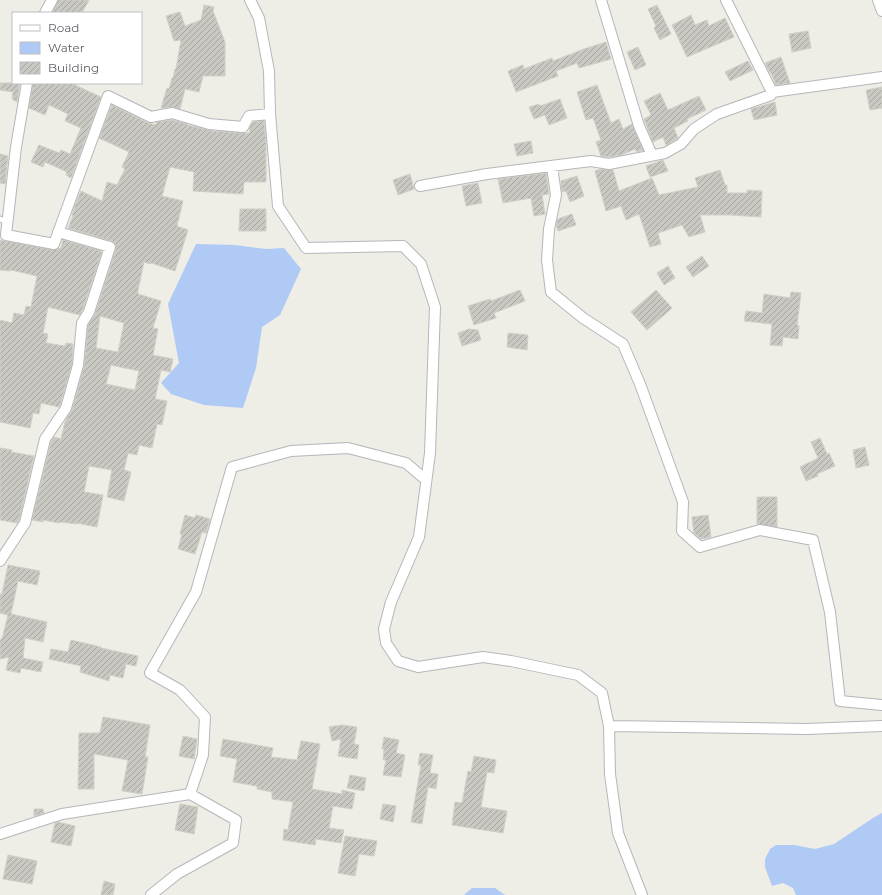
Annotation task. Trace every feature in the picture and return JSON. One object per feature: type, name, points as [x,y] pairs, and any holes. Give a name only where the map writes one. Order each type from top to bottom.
[{"type":"street","points":[[46,12],[52,0]]},
{"type":"street","points":[[250,0],[259,18],[267,63],[278,206],[306,248],[403,246],[421,264],[435,307],[430,453],[419,537],[391,602],[384,629],[386,643],[398,661],[418,667],[483,657],[511,661],[578,676],[602,693],[609,726],[610,774],[618,833],[642,895]]},
{"type":"street","points":[[601,0],[639,126],[652,155]]},
{"type":"street","points":[[726,0],[772,92]]},
{"type":"street","points":[[878,0],[882,11]]},
{"type":"street","points":[[420,186],[487,174],[591,161],[609,164],[665,152],[681,144],[694,129],[717,114],[771,95],[772,92],[882,77]]},
{"type":"street","points":[[27,84],[4,220],[6,235],[54,244],[108,96],[151,117],[172,113],[209,124],[243,127],[249,116],[270,114]]},
{"type":"street","points":[[552,166],[556,195],[549,229],[547,260],[550,292],[583,318],[624,344],[683,502],[682,531],[700,546],[760,530],[813,540],[830,612],[840,701],[882,705]]},
{"type":"street","points":[[0,561],[25,523],[45,439],[66,408],[78,365],[82,323],[88,312],[110,247],[58,232]]},
{"type":"street","points":[[190,794],[203,755],[205,717],[180,690],[150,673],[196,592],[232,467],[291,451],[348,448],[406,463],[426,480]]},
{"type":"street","points":[[609,726],[807,729],[882,726]]},
{"type":"street","points":[[0,834],[62,814],[190,794],[236,820],[233,843],[177,874],[151,895]]},
{"type":"water","points":[[196,244],[235,245],[266,249],[284,248],[301,269],[280,315],[262,327],[256,368],[243,408],[204,405],[171,394],[161,383],[179,363],[168,304]]},
{"type":"water","points":[[882,813],[882,895],[796,895],[793,888],[783,883],[772,886],[765,867],[765,859],[770,849],[776,845],[794,845],[815,849],[834,844]]},
{"type":"water","points":[[472,888],[495,888],[505,895],[464,895]]},
{"type":"building","points":[[58,0],[89,0],[83,12],[52,12]]},
{"type":"building","points":[[204,5],[214,7],[213,11],[225,42],[225,76],[203,76],[199,92],[185,89],[180,109],[171,107],[161,108],[167,88],[169,89],[176,69],[181,40],[174,41],[166,16],[180,12],[185,26],[201,20]]},
{"type":"building","points":[[657,5],[671,34],[660,40],[654,28],[656,26],[648,9]]},
{"type":"building","points":[[691,15],[695,25],[707,20],[709,26],[725,18],[734,37],[687,57],[672,25]]},
{"type":"building","points":[[808,31],[811,48],[792,52],[789,34]]},
{"type":"building","points":[[606,42],[611,59],[579,68],[577,63],[556,71],[558,76],[516,92],[508,71],[523,65],[524,69],[552,58],[553,61]]},
{"type":"building","points":[[638,47],[646,65],[635,70],[627,52]]},
{"type":"building","points":[[781,57],[790,83],[776,85],[765,63]]},
{"type":"building","points":[[748,61],[753,70],[730,81],[725,72]]},
{"type":"building","points":[[0,83],[20,84],[17,102],[12,99],[13,92],[0,90]]},
{"type":"building","points":[[33,84],[76,84],[101,97],[71,178],[66,175],[67,172],[45,162],[43,167],[31,162],[39,145],[59,153],[61,150],[70,154],[81,128],[65,121],[68,114],[49,105],[45,115],[29,108]]},
{"type":"building","points":[[597,85],[611,123],[619,119],[623,129],[632,124],[643,150],[637,152],[635,149],[621,155],[609,157],[601,156],[596,142],[601,140],[593,118],[586,120],[577,92]]},
{"type":"building","points":[[882,87],[882,108],[870,110],[866,90]]},
{"type":"building","points":[[660,93],[668,110],[699,96],[706,110],[687,119],[688,121],[674,128],[678,138],[666,145],[663,137],[653,142],[644,119],[651,115],[644,101]]},
{"type":"building","points":[[560,99],[567,118],[549,125],[545,115],[534,119],[529,107],[539,104],[540,106]]},
{"type":"building","points":[[775,102],[777,115],[754,120],[751,109]]},
{"type":"building","points":[[112,105],[148,123],[156,125],[157,122],[172,120],[213,131],[250,133],[249,129],[253,122],[264,121],[266,144],[266,182],[244,182],[243,194],[193,191],[194,172],[170,167],[162,196],[183,201],[177,226],[188,230],[175,271],[144,262],[138,290],[138,294],[161,301],[153,328],[158,329],[153,355],[173,359],[170,372],[161,370],[155,399],[167,401],[162,425],[157,424],[152,448],[139,445],[137,455],[128,453],[124,470],[131,472],[124,501],[107,497],[112,470],[89,466],[84,492],[103,495],[97,527],[77,523],[59,523],[43,520],[43,522],[32,520],[51,442],[54,437],[61,439],[65,422],[72,410],[84,367],[88,325],[95,314],[116,249],[115,243],[112,241],[68,228],[81,191],[102,201],[107,182],[117,185],[125,169],[122,167],[129,152],[99,138]],"holes":[[[100,316],[124,323],[118,352],[96,348]],[[111,365],[139,371],[135,390],[106,384]]]},
{"type":"building","points":[[531,141],[533,153],[517,156],[514,144]]},
{"type":"building","points":[[0,154],[8,156],[5,184],[0,183]]},
{"type":"building","points":[[663,160],[668,171],[650,177],[646,166]]},
{"type":"building","points":[[601,169],[613,170],[619,191],[652,178],[659,195],[698,187],[695,178],[720,170],[725,185],[727,185],[727,193],[747,193],[747,190],[762,191],[761,217],[700,215],[705,232],[689,237],[682,225],[658,233],[661,244],[650,247],[639,214],[626,220],[621,206],[606,211],[595,171]]},
{"type":"building","points":[[546,173],[549,194],[542,195],[545,214],[534,216],[531,198],[503,203],[498,179]]},
{"type":"building","points":[[410,174],[414,189],[398,195],[393,180]]},
{"type":"building","points":[[577,176],[584,196],[570,202],[566,191],[562,192],[561,181]]},
{"type":"building","points":[[478,183],[482,203],[466,206],[462,186]]},
{"type":"building","points":[[240,209],[266,209],[266,231],[239,231]]},
{"type":"building","points":[[572,214],[576,225],[558,231],[556,225],[558,219]]},
{"type":"building","points":[[0,240],[53,250],[61,248],[63,240],[102,251],[80,315],[48,307],[43,333],[48,334],[46,343],[65,346],[66,343],[73,344],[72,364],[59,407],[41,403],[39,414],[33,413],[30,428],[0,422],[0,320],[12,323],[14,313],[24,315],[26,306],[31,307],[37,276],[11,270],[0,270]]},
{"type":"building","points":[[702,256],[709,266],[693,277],[686,267]]},
{"type":"building","points":[[668,266],[675,278],[664,285],[657,273]]},
{"type":"building","points":[[520,290],[525,301],[494,313],[496,318],[474,325],[468,306],[490,299],[491,301]]},
{"type":"building","points":[[656,290],[672,308],[647,330],[631,312]]},
{"type":"building","points":[[791,292],[801,293],[797,325],[799,326],[798,339],[783,337],[782,346],[770,345],[772,324],[744,321],[746,311],[762,313],[764,294],[790,298]]},
{"type":"building","points":[[469,329],[478,330],[481,340],[462,346],[458,333]]},
{"type":"building","points":[[508,333],[528,335],[527,350],[507,347]]},
{"type":"building","points":[[820,438],[827,454],[829,453],[835,466],[806,481],[800,467],[818,458],[811,442]]},
{"type":"building","points":[[865,447],[869,465],[856,468],[853,450]]},
{"type":"building","points":[[0,448],[12,450],[11,452],[34,456],[19,520],[17,523],[0,520]]},
{"type":"building","points":[[757,497],[777,497],[777,527],[757,524]]},
{"type":"building","points":[[185,515],[195,518],[196,515],[210,519],[206,533],[202,532],[195,554],[178,549]]},
{"type":"building","points":[[708,515],[711,537],[701,539],[694,533],[692,517]]},
{"type":"building","points":[[8,565],[40,571],[37,585],[18,581],[11,614],[47,622],[43,642],[25,638],[23,658],[43,662],[41,672],[21,668],[20,673],[6,670],[9,657],[0,659],[0,640],[2,639],[8,615],[0,613],[0,594],[2,594]]},
{"type":"building","points":[[71,640],[138,656],[136,666],[126,664],[123,678],[110,675],[109,681],[80,672],[81,666],[49,659],[51,649],[68,652]]},
{"type":"building","points":[[103,717],[150,725],[145,757],[148,757],[142,794],[122,791],[128,760],[94,754],[94,789],[78,789],[79,733],[100,733]]},
{"type":"building","points":[[342,725],[357,727],[354,744],[359,745],[357,759],[338,756],[341,739],[332,741],[329,727]]},
{"type":"building","points":[[183,736],[197,739],[194,759],[179,756]]},
{"type":"building","points":[[384,737],[399,740],[396,753],[405,755],[401,777],[383,775],[386,760],[383,760],[384,749],[382,749]]},
{"type":"building","points":[[223,739],[273,748],[271,757],[297,760],[301,741],[320,744],[312,789],[342,794],[342,790],[355,793],[352,809],[333,806],[329,828],[344,830],[341,843],[316,839],[315,845],[283,840],[284,829],[288,830],[293,802],[272,799],[272,792],[257,789],[257,786],[233,782],[237,759],[220,756]]},
{"type":"building","points":[[420,753],[433,755],[430,773],[438,774],[436,789],[428,787],[422,824],[411,822],[421,765],[418,765]]},
{"type":"building","points":[[474,756],[496,760],[494,773],[487,772],[481,807],[507,811],[503,833],[452,825],[455,802],[462,803],[468,771],[471,772]]},
{"type":"building","points":[[350,775],[366,778],[364,791],[347,788]]},
{"type":"building","points":[[180,804],[198,807],[194,834],[175,830]]},
{"type":"building","points":[[383,804],[396,806],[393,822],[380,819]]},
{"type":"building","points":[[34,809],[43,809],[44,813],[34,816]]},
{"type":"building","points":[[58,822],[75,826],[71,846],[51,842],[55,823]]},
{"type":"building","points":[[345,836],[377,841],[374,856],[359,854],[355,876],[338,873]]},
{"type":"building","points":[[8,855],[37,861],[32,884],[3,879]]},
{"type":"building","points":[[104,881],[115,884],[113,895],[101,895]]}]
